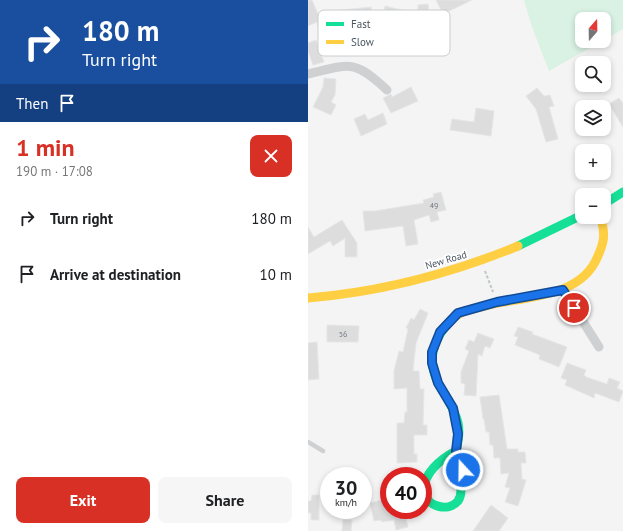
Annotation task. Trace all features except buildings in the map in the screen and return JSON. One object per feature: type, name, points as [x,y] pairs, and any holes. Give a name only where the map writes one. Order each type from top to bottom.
[{"type":"street","points":[[308,74],[334,67],[354,67],[369,73],[386,90]]},
{"type":"street","points":[[611,200],[623,192]]},
{"type":"street","name":"New Road","points":[[308,298],[333,297],[386,287],[481,261],[533,241],[575,220]]},
{"type":"street","points":[[456,451],[442,459],[432,470],[426,480],[425,494],[430,502],[444,508],[454,505],[461,493],[463,470],[462,461],[456,451],[458,423],[453,408],[434,372],[432,352],[440,332],[458,313],[497,302],[563,290],[581,280],[593,268],[605,236],[603,224]]},
{"type":"street","points":[[563,290],[600,347]]},
{"type":"lane","points":[[308,442],[323,451]]},
{"type":"path","points":[[481,261],[497,302]]},
{"type":"green space","points":[[524,0],[623,0],[623,29],[611,36],[611,12],[575,12],[575,48],[590,48],[549,71],[532,27]]},
{"type":"traffic: fast","points":[[611,200],[623,192]]},
{"type":"traffic: fast","points":[[518,246],[575,218]]},
{"type":"traffic: fast","points":[[451,320],[436,342],[432,358],[435,376],[457,418],[459,434],[456,451],[462,465],[463,480],[461,494],[458,501],[444,507],[434,505],[425,494],[424,487],[426,480],[433,468],[456,451]]},
{"type":"traffic: slow","points":[[451,320],[461,313],[469,310],[496,303],[546,294],[577,282],[588,272],[600,252],[604,238],[602,224]]},
{"type":"traffic: slow","points":[[308,298],[362,291],[415,280],[467,265],[518,246]]},
{"type":"route","points":[[463,470],[462,461],[456,451],[458,423],[453,408],[438,383],[432,363],[434,344],[440,332],[458,313],[497,302],[563,290],[574,308]]}]
